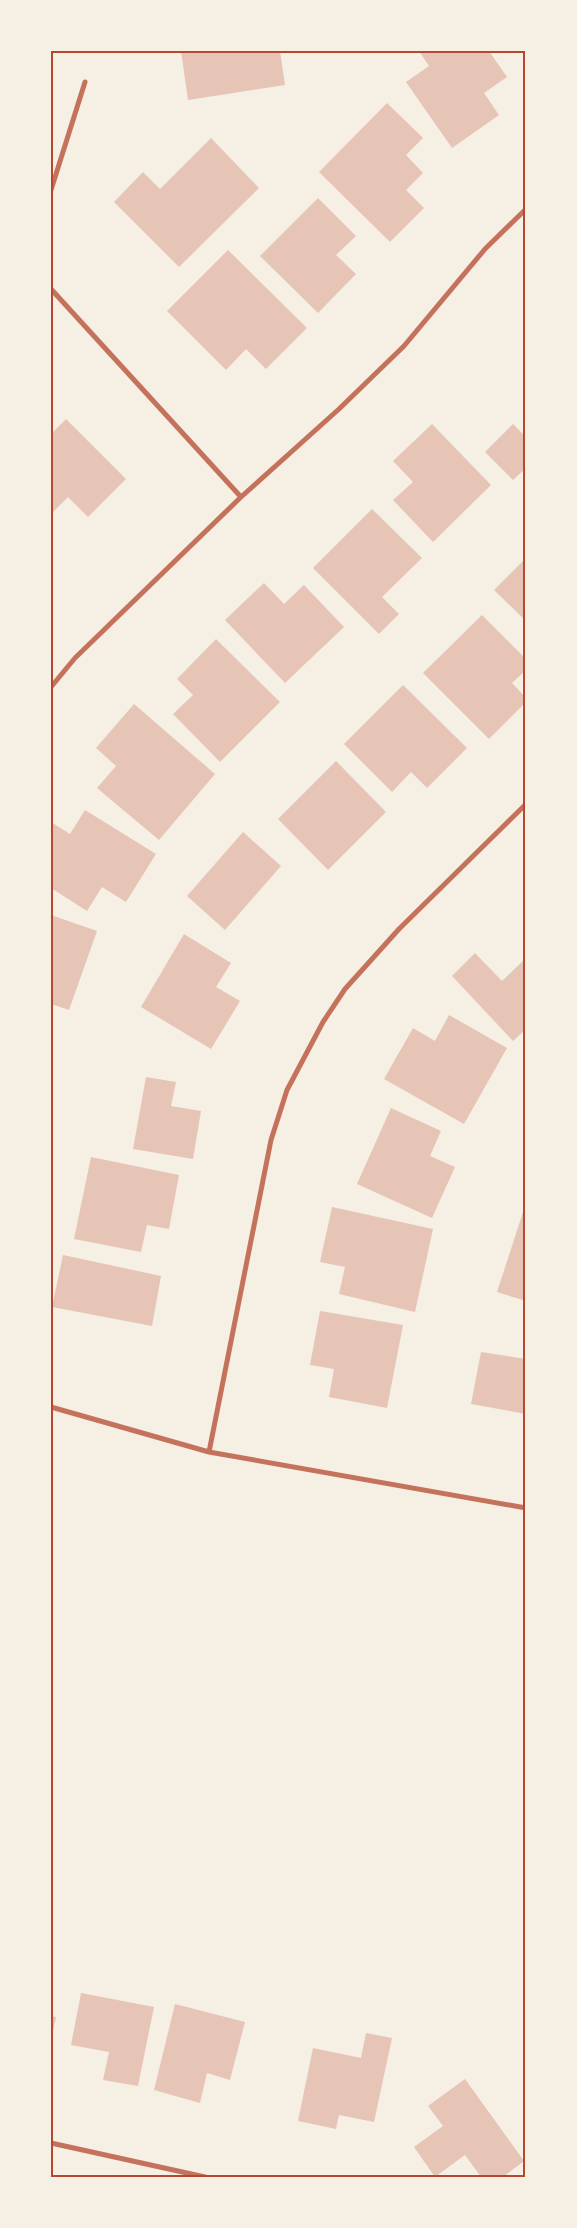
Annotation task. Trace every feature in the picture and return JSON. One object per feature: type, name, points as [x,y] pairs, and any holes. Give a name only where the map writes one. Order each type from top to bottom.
[{"type":"street","points":[[51,190],[85,82]]},
{"type":"street","points":[[51,687],[75,658],[241,497],[339,409],[404,346],[485,248],[526,208]]},
{"type":"street","points":[[51,289],[241,497]]},
{"type":"street","points":[[208,1452],[271,1140],[287,1090],[323,1022],[345,989],[399,929],[526,804]]},
{"type":"street","points":[[51,1407],[208,1452],[526,1508]]},
{"type":"street","points":[[51,2143],[205,2177]]},
{"type":"building","points":[[181,51],[280,51],[285,85],[188,100]]},
{"type":"building","points":[[419,51],[489,51],[507,77],[484,93],[499,115],[452,148],[406,82],[429,66]]},
{"type":"building","points":[[387,103],[423,138],[406,155],[423,173],[406,190],[424,208],[390,242],[319,172]]},
{"type":"building","points":[[211,138],[259,188],[179,267],[114,202],[143,172],[160,189]]},
{"type":"building","points":[[318,198],[356,236],[336,255],[356,274],[318,313],[260,256]]},
{"type":"building","points":[[228,250],[307,328],[266,369],[246,349],[226,370],[167,311]]},
{"type":"building","points":[[66,419],[126,479],[88,517],[68,497],[51,514],[51,434]]},
{"type":"building","points":[[432,424],[491,485],[433,542],[393,500],[413,482],[393,461]]},
{"type":"building","points":[[513,424],[526,437],[526,468],[513,480],[485,452]]},
{"type":"building","points":[[372,509],[422,558],[382,597],[399,614],[379,634],[313,568]]},
{"type":"building","points":[[526,558],[526,621],[494,590]]},
{"type":"building","points":[[264,583],[284,604],[304,585],[344,627],[285,683],[225,620]]},
{"type":"building","points":[[482,615],[526,659],[526,670],[512,683],[526,698],[526,702],[489,739],[423,673]]},
{"type":"building","points":[[216,639],[280,702],[220,762],[173,714],[193,695],[177,679]]},
{"type":"building","points":[[403,685],[467,748],[427,788],[411,772],[392,792],[344,744]]},
{"type":"building","points":[[134,704],[215,774],[159,840],[97,788],[116,766],[96,748]]},
{"type":"building","points":[[336,761],[386,812],[328,870],[278,819]]},
{"type":"building","points":[[85,810],[156,854],[126,902],[102,887],[87,911],[51,888],[51,822],[70,834]]},
{"type":"building","points":[[243,832],[281,866],[225,930],[187,896]]},
{"type":"building","points":[[51,915],[97,931],[69,1010],[51,1004]]},
{"type":"building","points":[[184,934],[231,963],[216,987],[240,1001],[211,1049],[141,1007]]},
{"type":"building","points":[[475,953],[502,981],[526,958],[526,1029],[513,1041],[452,976]]},
{"type":"building","points":[[449,1015],[507,1048],[464,1124],[384,1079],[413,1028],[435,1041]]},
{"type":"building","points":[[146,1077],[176,1082],[171,1106],[201,1111],[193,1159],[133,1149]]},
{"type":"building","points":[[391,1108],[441,1131],[430,1156],[455,1167],[432,1218],[357,1184]]},
{"type":"building","points":[[91,1157],[179,1175],[169,1229],[147,1225],[141,1252],[74,1239]]},
{"type":"building","points":[[332,1207],[433,1229],[415,1312],[339,1294],[345,1267],[320,1262]]},
{"type":"building","points":[[523,1212],[526,1213],[526,1301],[497,1292]]},
{"type":"building","points":[[63,1255],[161,1276],[152,1326],[52,1307]]},
{"type":"building","points":[[320,1311],[403,1325],[387,1408],[329,1397],[334,1369],[310,1365]]},
{"type":"building","points":[[481,1352],[526,1359],[526,1414],[471,1404]]},
{"type":"building","points":[[81,1993],[154,2007],[138,2086],[103,2080],[109,2052],[71,2045]]},
{"type":"building","points":[[175,2004],[245,2022],[230,2080],[207,2073],[200,2103],[154,2090]]},
{"type":"building","points":[[51,2016],[56,2017],[52,2035],[51,2035]]},
{"type":"building","points":[[366,2033],[392,2038],[374,2122],[339,2115],[336,2129],[298,2121],[313,2048],[361,2058]]},
{"type":"building","points":[[465,2079],[524,2161],[503,2177],[481,2177],[465,2155],[435,2177],[414,2147],[443,2126],[428,2106]]}]
